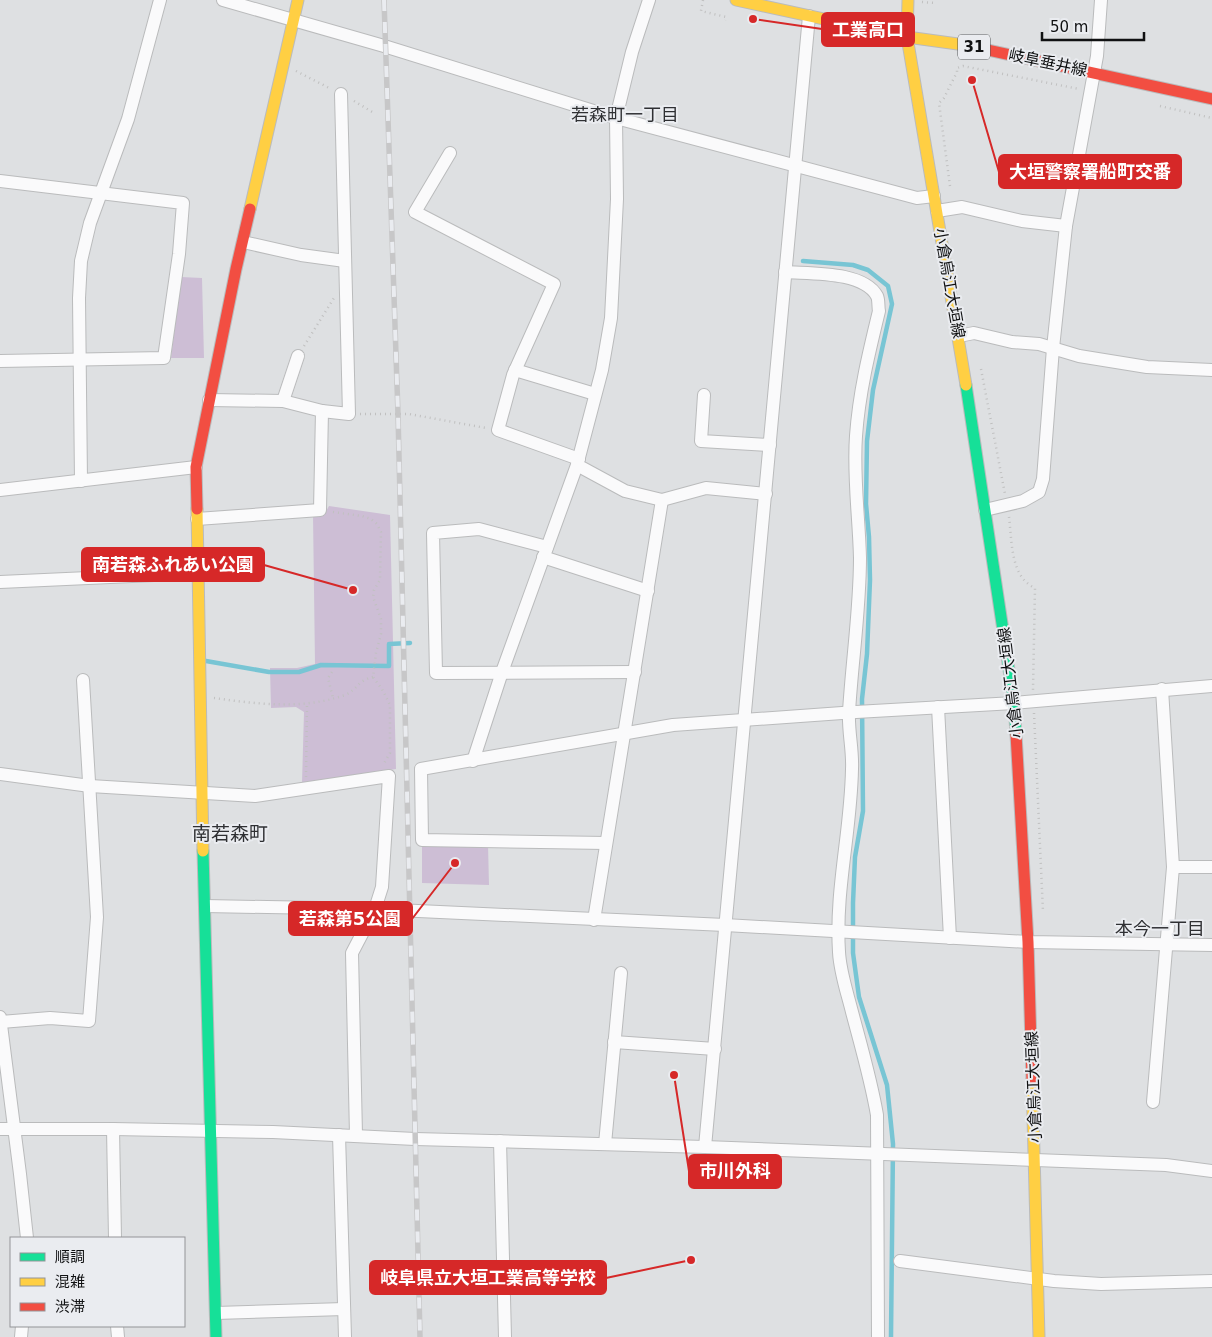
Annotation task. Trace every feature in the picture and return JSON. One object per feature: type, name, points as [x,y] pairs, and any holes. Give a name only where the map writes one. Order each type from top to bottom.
[{"type":"main road","points":[[216,1337],[196,467],[208,400],[298,0]]},
{"type":"main road","name":"岐阜垂井線","points":[[736,0],[907,37],[960,44],[1094,72],[1212,100]]},
{"type":"main road","name":"小倉烏江大垣線","points":[[908,0],[907,37],[959,336],[1014,703],[1028,942],[1039,1337]]},
{"type":"street","points":[[81,481],[79,298],[81,261],[90,223],[128,119],[160,0]]},
{"type":"street","points":[[222,0],[293,19],[616,118],[917,198],[934,196]]},
{"type":"street","points":[[473,761],[502,672],[578,462],[602,370],[611,318],[616,198],[616,118],[632,52],[649,0]]},
{"type":"street","points":[[985,510],[1024,501],[1038,492],[1043,479],[1066,226],[1094,72],[1101,0]]},
{"type":"street","points":[[706,1147],[809,16]]},
{"type":"street","points":[[208,400],[283,402],[322,411],[349,414],[341,94]]},
{"type":"street","points":[[450,153],[415,212],[554,284],[515,370],[498,430],[578,462],[624,491],[662,500],[706,488],[766,494]]},
{"type":"street","points":[[0,181],[183,203],[180,254],[164,358],[0,361]]},
{"type":"street","points":[[937,212],[962,207],[1022,221],[1066,226]]},
{"type":"street","points":[[243,242],[301,255],[345,261]]},
{"type":"street","points":[[785,272],[832,275],[853,279],[868,285],[878,298],[879,311],[860,394],[856,437],[856,497],[860,558],[857,712],[851,797],[843,856],[839,954],[846,989],[873,1091],[877,1115],[879,1155],[878,1337]]},
{"type":"street","points":[[959,336],[974,333],[1012,342],[1038,344],[1079,356],[1147,367],[1212,370]]},
{"type":"street","points":[[283,402],[298,356]]},
{"type":"street","points":[[515,370],[596,394]]},
{"type":"street","points":[[704,395],[701,441],[770,445]]},
{"type":"street","points":[[197,519],[320,510],[322,411]]},
{"type":"street","points":[[0,490],[196,467]]},
{"type":"street","points":[[594,920],[662,500]]},
{"type":"street","points":[[635,672],[436,673],[433,532],[479,529],[648,590]]},
{"type":"street","points":[[0,582],[198,573]]},
{"type":"street","points":[[27,1237],[0,1019],[50,1018],[89,1022],[97,918],[82,680]]},
{"type":"street","points":[[606,843],[422,840],[421,769],[673,725],[1014,703],[1212,686]]},
{"type":"street","points":[[1153,1102],[1172,867],[1162,689]]},
{"type":"street","points":[[938,707],[950,938]]},
{"type":"street","points":[[0,774],[90,786],[255,796],[389,776],[382,887],[375,909],[352,953],[356,1135]]},
{"type":"street","points":[[1172,867],[1212,867]]},
{"type":"street","points":[[205,906],[375,909],[725,925],[1028,942],[1212,945]]},
{"type":"street","points":[[605,1144],[621,973]]},
{"type":"street","points":[[614,1042],[715,1049]]},
{"type":"street","points":[[113,1129],[115,1237]]},
{"type":"street","points":[[0,1130],[113,1129],[356,1135],[415,1139],[706,1147],[1166,1165],[1212,1171]]},
{"type":"street","points":[[339,1135],[345,1337]]},
{"type":"street","points":[[500,1141],[504,1337]]},
{"type":"street","points":[[900,1262],[1038,1280],[1101,1284],[1212,1281]]},
{"type":"street","points":[[216,1313],[344,1310]]},
{"type":"path","points":[[703,0],[701,11],[725,19]]},
{"type":"path","points":[[953,208],[939,103],[944,98],[957,72],[956,68],[963,66],[1090,91]]},
{"type":"path","points":[[1158,106],[1212,118]]},
{"type":"path","points":[[298,356],[345,280]]},
{"type":"path","points":[[980,362],[1007,505],[1015,565],[1026,584],[1035,588],[1033,701],[1043,913]]},
{"type":"path","points":[[349,414],[408,414],[498,430]]},
{"type":"path","points":[[320,510],[362,516],[377,524],[381,532],[380,580],[372,597],[381,619],[381,634],[376,653],[374,677],[390,705],[390,753],[374,779]]},
{"type":"path","points":[[332,672],[328,678],[333,698]]},
{"type":"path","points":[[200,696],[256,704],[307,704],[347,695],[364,679],[374,677]]},
{"type":"path","points":[[305,789],[307,704]]},
{"type":"shaded area","points":[[181,277],[202,278],[204,358],[171,358]]},
{"type":"shaded area","points":[[329,506],[390,515],[396,769],[302,783],[304,712],[296,707],[271,708],[270,668],[297,668],[315,664],[313,515],[324,515]]},
{"type":"shaded area","points":[[422,843],[488,844],[489,885],[422,883]]},
{"type":"waterway","points":[[803,261],[853,265],[868,270],[888,286],[892,304],[873,390],[867,441],[866,504],[870,580],[867,654],[862,699],[863,811],[855,857],[853,903],[853,953],[859,997],[887,1085],[893,1144],[891,1337]]},
{"type":"waterway","points":[[206,661],[269,672],[299,672],[321,665],[389,666],[389,644],[410,643]]},
{"type":"railway","points":[[384,0],[398,414],[420,1337]]},
{"type":"traffic: fast","points":[[966,385],[1014,703],[1016,734]]},
{"type":"traffic: fast","points":[[203,851],[216,1337]]},
{"type":"traffic: slow","points":[[250,209],[298,0]]},
{"type":"traffic: slow","points":[[736,0],[907,37],[965,45]]},
{"type":"traffic: slow","points":[[908,0],[907,37],[966,385]]},
{"type":"traffic: slow","points":[[197,509],[203,851]]},
{"type":"traffic: slow","points":[[1032,1080],[1039,1337]]},
{"type":"traffic: jam","points":[[965,45],[1212,99]]},
{"type":"traffic: jam","points":[[197,509],[196,467],[250,209]]},
{"type":"traffic: jam","points":[[1016,734],[1028,942],[1032,1080]]},
{"type":"place","name":"工業高口","points":[[753,19]]},
{"type":"place","name":"大垣警察署船町交番","points":[[972,80]]},
{"type":"place","name":"南若森ふれあい公園","points":[[353,590]]},
{"type":"place","name":"若森第5公園","points":[[455,863]]},
{"type":"place","name":"市川外科","points":[[674,1075]]},
{"type":"place","name":"岐阜県立大垣工業高等学校","points":[[691,1260]]},
{"type":"district","name":"若森町一丁目","points":[[625,115]]},
{"type":"district","name":"南若森町","points":[[230,833]]},
{"type":"district","name":"本今一丁目","points":[[1160,929]]}]
